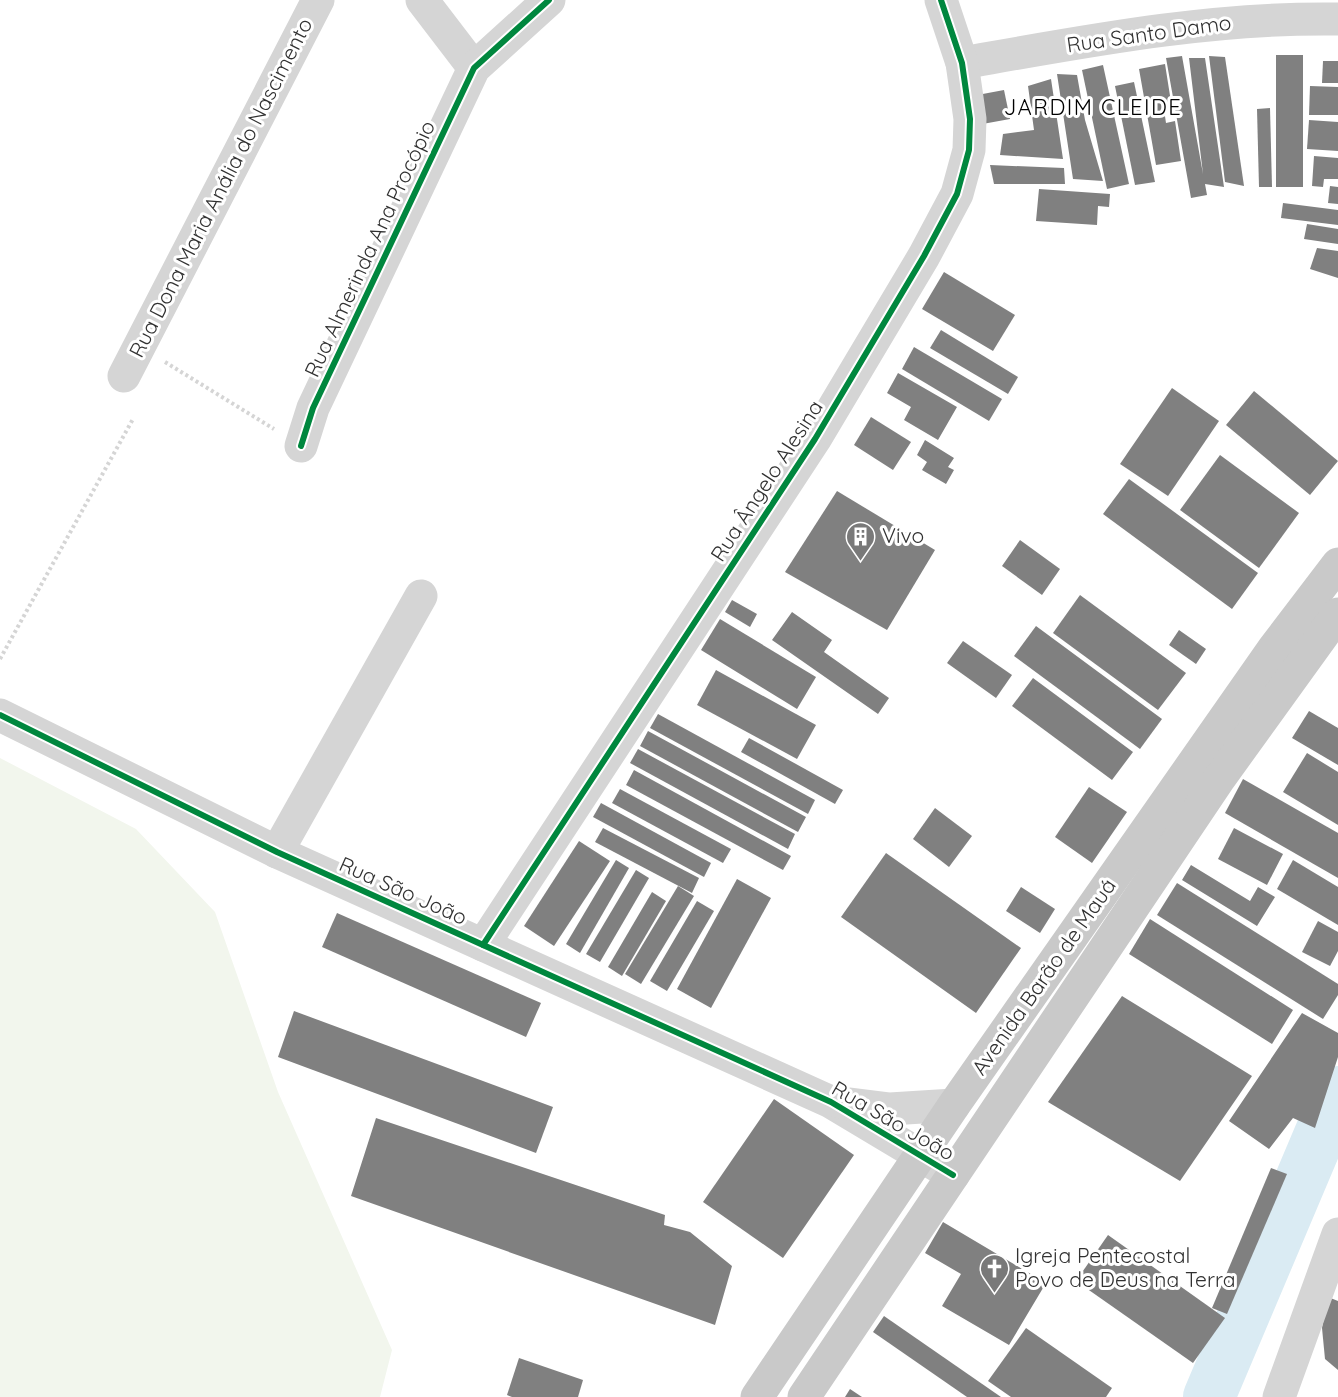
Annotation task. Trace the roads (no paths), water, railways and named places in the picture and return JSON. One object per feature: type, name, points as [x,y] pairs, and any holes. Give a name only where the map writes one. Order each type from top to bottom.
[{"type":"main road","name":"Avenida Barão de Mauá","points":[[757,1397],[954,1105],[1274,648],[1338,564]]},
{"type":"main road","name":"Avenida Barão de Mauá","points":[[804,1397],[1219,779],[1338,614]]},
{"type":"street","name":"Rua Dona Maria Anália do Nascimento","points":[[123,375],[318,0]]},
{"type":"street","points":[[422,0],[474,68],[549,0]]},
{"type":"street","name":"Rua Ângelo Alesina","points":[[483,945],[814,439],[924,256],[957,194],[969,150],[970,119],[962,63],[941,0]]},
{"type":"street","name":"Rua Santo Damo","points":[[962,63],[1175,28],[1230,22],[1338,19]]},
{"type":"street","name":"Rua Almerinda Ana Procópio","points":[[301,446],[317,399],[474,68]]},
{"type":"street","points":[[277,852],[421,596]]},
{"type":"street","name":"Rua São João","points":[[0,715],[277,852],[831,1102],[953,1175]]},
{"type":"street","name":"Rua São João","points":[[831,1102],[890,1109],[954,1105]]},
{"type":"street","points":[[1289,1393],[1338,1234]]},
{"type":"waterway","points":[[1209,1397],[1338,1092]]},
{"type":"place","name":"Vivo","points":[[861,562]]},
{"type":"place","name":"Igreja Pentecostal Povo de Deus na Terra","points":[[994,1294]]},
{"type":"district","name":"JARDIM CLEIDE","points":[[1093,107]]}]
